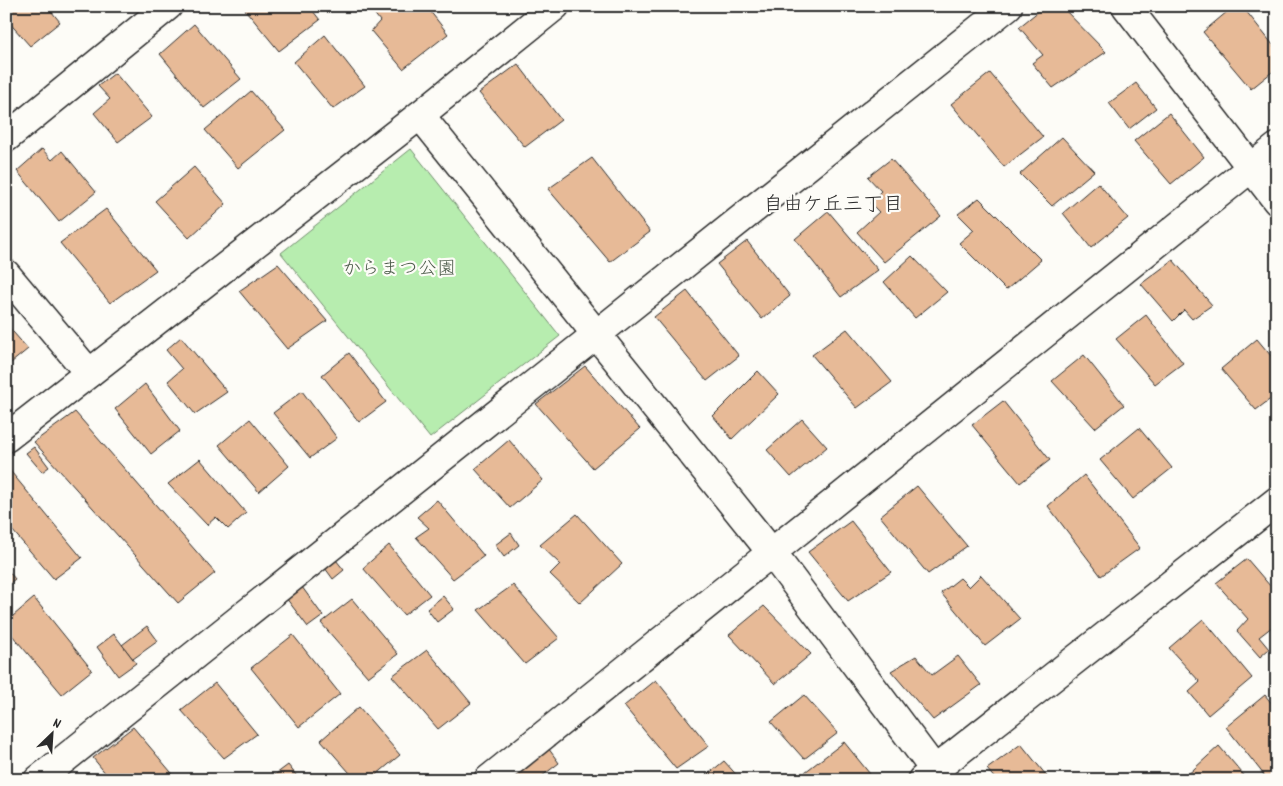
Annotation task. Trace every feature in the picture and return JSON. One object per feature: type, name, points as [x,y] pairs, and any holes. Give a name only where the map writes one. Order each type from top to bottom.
[{"type":"street","points":[[6,138],[168,6]]},
{"type":"street","points":[[6,438],[420,115],[555,6]]},
{"type":"street","points":[[38,780],[1008,6]]},
{"type":"street","points":[[1126,6],[1277,200]]},
{"type":"street","points":[[420,115],[772,553],[933,777],[1277,501]]},
{"type":"street","points":[[488,780],[1277,147]]},
{"type":"street","points":[[6,274],[89,373]]},
{"type":"green space","name":"からまつ公園","points":[[411,149],[560,336],[430,438],[281,253]]},
{"type":"building","points":[[6,6],[47,6],[60,22],[30,46],[6,19]]},
{"type":"building","points":[[242,6],[309,6],[320,20],[279,51]]},
{"type":"building","points":[[373,6],[426,6],[448,34],[403,69],[371,31],[380,21],[370,8]]},
{"type":"building","points":[[1045,6],[1061,6],[1106,52],[1053,88],[1032,63],[1043,55],[1019,27]]},
{"type":"building","points":[[1234,6],[1242,6],[1277,50],[1277,68],[1251,89],[1203,32]]},
{"type":"building","points":[[194,24],[241,79],[204,108],[160,54]]},
{"type":"building","points":[[325,35],[365,86],[333,109],[294,62]]},
{"type":"building","points":[[518,64],[561,120],[525,147],[479,93]]},
{"type":"building","points":[[115,73],[152,117],[118,142],[94,113],[110,99],[98,86]]},
{"type":"building","points":[[990,73],[1043,137],[1004,167],[951,104]]},
{"type":"building","points":[[1136,83],[1156,108],[1129,129],[1109,103]]},
{"type":"building","points":[[251,91],[285,130],[238,168],[205,130]]},
{"type":"building","points":[[1169,113],[1204,157],[1171,184],[1134,141]]},
{"type":"building","points":[[1062,137],[1094,171],[1052,206],[1020,174]]},
{"type":"building","points":[[42,149],[52,160],[62,151],[96,192],[59,222],[17,171]]},
{"type":"building","points":[[592,158],[650,232],[610,262],[548,189]]},
{"type":"building","points":[[891,159],[941,216],[884,262],[857,232],[879,212],[870,203],[881,191],[868,177]]},
{"type":"building","points":[[194,167],[226,204],[189,238],[155,201]]},
{"type":"building","points":[[1098,183],[1128,218],[1091,248],[1063,213]]},
{"type":"building","points":[[979,198],[1041,260],[1006,290],[959,243],[974,230],[958,214]]},
{"type":"building","points":[[106,209],[156,270],[110,303],[60,243]]},
{"type":"building","points":[[828,211],[878,270],[841,297],[795,239]]},
{"type":"building","points":[[747,241],[790,296],[762,319],[717,264]]},
{"type":"building","points":[[912,256],[947,292],[915,318],[884,282]]},
{"type":"building","points":[[1173,260],[1212,305],[1192,319],[1184,310],[1173,321],[1141,284]]},
{"type":"building","points":[[278,264],[327,321],[287,349],[239,291]]},
{"type":"building","points":[[687,291],[739,356],[707,381],[654,317]]},
{"type":"building","points":[[1146,315],[1183,363],[1155,384],[1116,339]]},
{"type":"building","points":[[6,324],[28,349],[6,367]]},
{"type":"building","points":[[847,329],[892,382],[857,408],[812,355]]},
{"type":"building","points":[[181,337],[227,392],[195,414],[168,381],[182,369],[166,350]]},
{"type":"building","points":[[1257,339],[1277,363],[1277,394],[1256,410],[1221,369]]},
{"type":"building","points":[[349,353],[386,402],[359,422],[322,375]]},
{"type":"building","points":[[1084,355],[1124,405],[1095,428],[1052,381]]},
{"type":"building","points":[[585,366],[640,429],[593,468],[536,404]]},
{"type":"building","points":[[758,371],[779,394],[732,439],[713,416]]},
{"type":"building","points":[[145,384],[180,431],[151,454],[115,409]]},
{"type":"building","points":[[302,391],[337,438],[310,458],[273,413]]},
{"type":"building","points":[[1003,401],[1050,460],[1020,483],[972,425]]},
{"type":"building","points":[[75,412],[215,573],[178,603],[34,442]]},
{"type":"building","points":[[250,419],[289,466],[259,492],[219,445]]},
{"type":"building","points":[[802,419],[827,447],[791,477],[767,450]]},
{"type":"building","points":[[1139,428],[1172,468],[1133,499],[1100,460]]},
{"type":"building","points":[[509,440],[543,480],[510,508],[475,469]]},
{"type":"building","points":[[34,447],[49,467],[42,472],[26,453]]},
{"type":"building","points":[[200,459],[246,513],[228,529],[216,517],[207,525],[168,484]]},
{"type":"building","points":[[7,467],[82,558],[54,579],[6,523]]},
{"type":"building","points":[[1084,475],[1140,548],[1101,576],[1048,506]]},
{"type":"building","points":[[917,486],[967,546],[928,574],[880,516]]},
{"type":"building","points":[[437,500],[484,556],[453,579],[416,537],[429,528],[417,517]]},
{"type":"building","points":[[577,514],[622,564],[580,603],[550,574],[560,564],[540,545]]},
{"type":"building","points":[[851,521],[891,572],[848,601],[808,552]]},
{"type":"building","points":[[511,533],[519,545],[504,557],[495,545]]},
{"type":"building","points":[[389,545],[430,595],[404,615],[363,568]]},
{"type":"building","points":[[1247,559],[1277,594],[1277,623],[1259,637],[1269,649],[1260,657],[1237,631],[1248,619],[1216,583]]},
{"type":"building","points":[[336,560],[344,570],[333,579],[325,568]]},
{"type":"building","points":[[6,568],[15,579],[6,586]]},
{"type":"building","points":[[981,575],[1020,619],[985,646],[941,593],[960,578],[969,587]]},
{"type":"building","points":[[513,585],[559,638],[525,664],[478,610]]},
{"type":"building","points":[[302,587],[323,616],[308,627],[286,598]]},
{"type":"building","points":[[443,596],[454,609],[437,622],[427,609]]},
{"type":"building","points":[[34,598],[92,670],[62,694],[6,628],[6,622]]},
{"type":"building","points":[[352,599],[398,654],[368,677],[321,623]]},
{"type":"building","points":[[764,606],[811,654],[775,684],[729,635]]},
{"type":"building","points":[[1203,619],[1252,678],[1208,715],[1189,692],[1200,682],[1169,648]]},
{"type":"building","points":[[147,626],[158,641],[133,659],[122,645]]},
{"type":"building","points":[[114,634],[136,663],[118,676],[97,647]]},
{"type":"building","points":[[293,635],[340,694],[299,727],[251,668]]},
{"type":"building","points":[[427,650],[471,703],[438,729],[392,676]]},
{"type":"building","points":[[916,656],[932,675],[958,656],[981,685],[933,720],[891,671]]},
{"type":"building","points":[[656,680],[709,746],[676,769],[624,706]]},
{"type":"building","points":[[215,683],[257,734],[224,758],[181,710]]},
{"type":"building","points":[[804,695],[838,733],[804,759],[771,722]]},
{"type":"building","points":[[1265,695],[1277,710],[1277,780],[1268,780],[1226,727]]},
{"type":"building","points":[[359,707],[400,755],[370,780],[356,780],[321,740]]},
{"type":"building","points":[[133,727],[176,778],[174,780],[111,780],[93,758]]},
{"type":"building","points":[[543,741],[559,763],[537,780],[492,780]]},
{"type":"building","points":[[844,742],[874,779],[812,780],[805,772]]},
{"type":"building","points":[[1021,744],[1050,780],[996,780],[987,769]]},
{"type":"building","points":[[1219,746],[1248,780],[1183,779]]},
{"type":"building","points":[[724,761],[741,780],[701,780]]},
{"type":"building","points":[[288,765],[300,780],[268,780]]},
{"type":"district","name":"自由ケ丘三丁目","points":[[833,203]]}]
